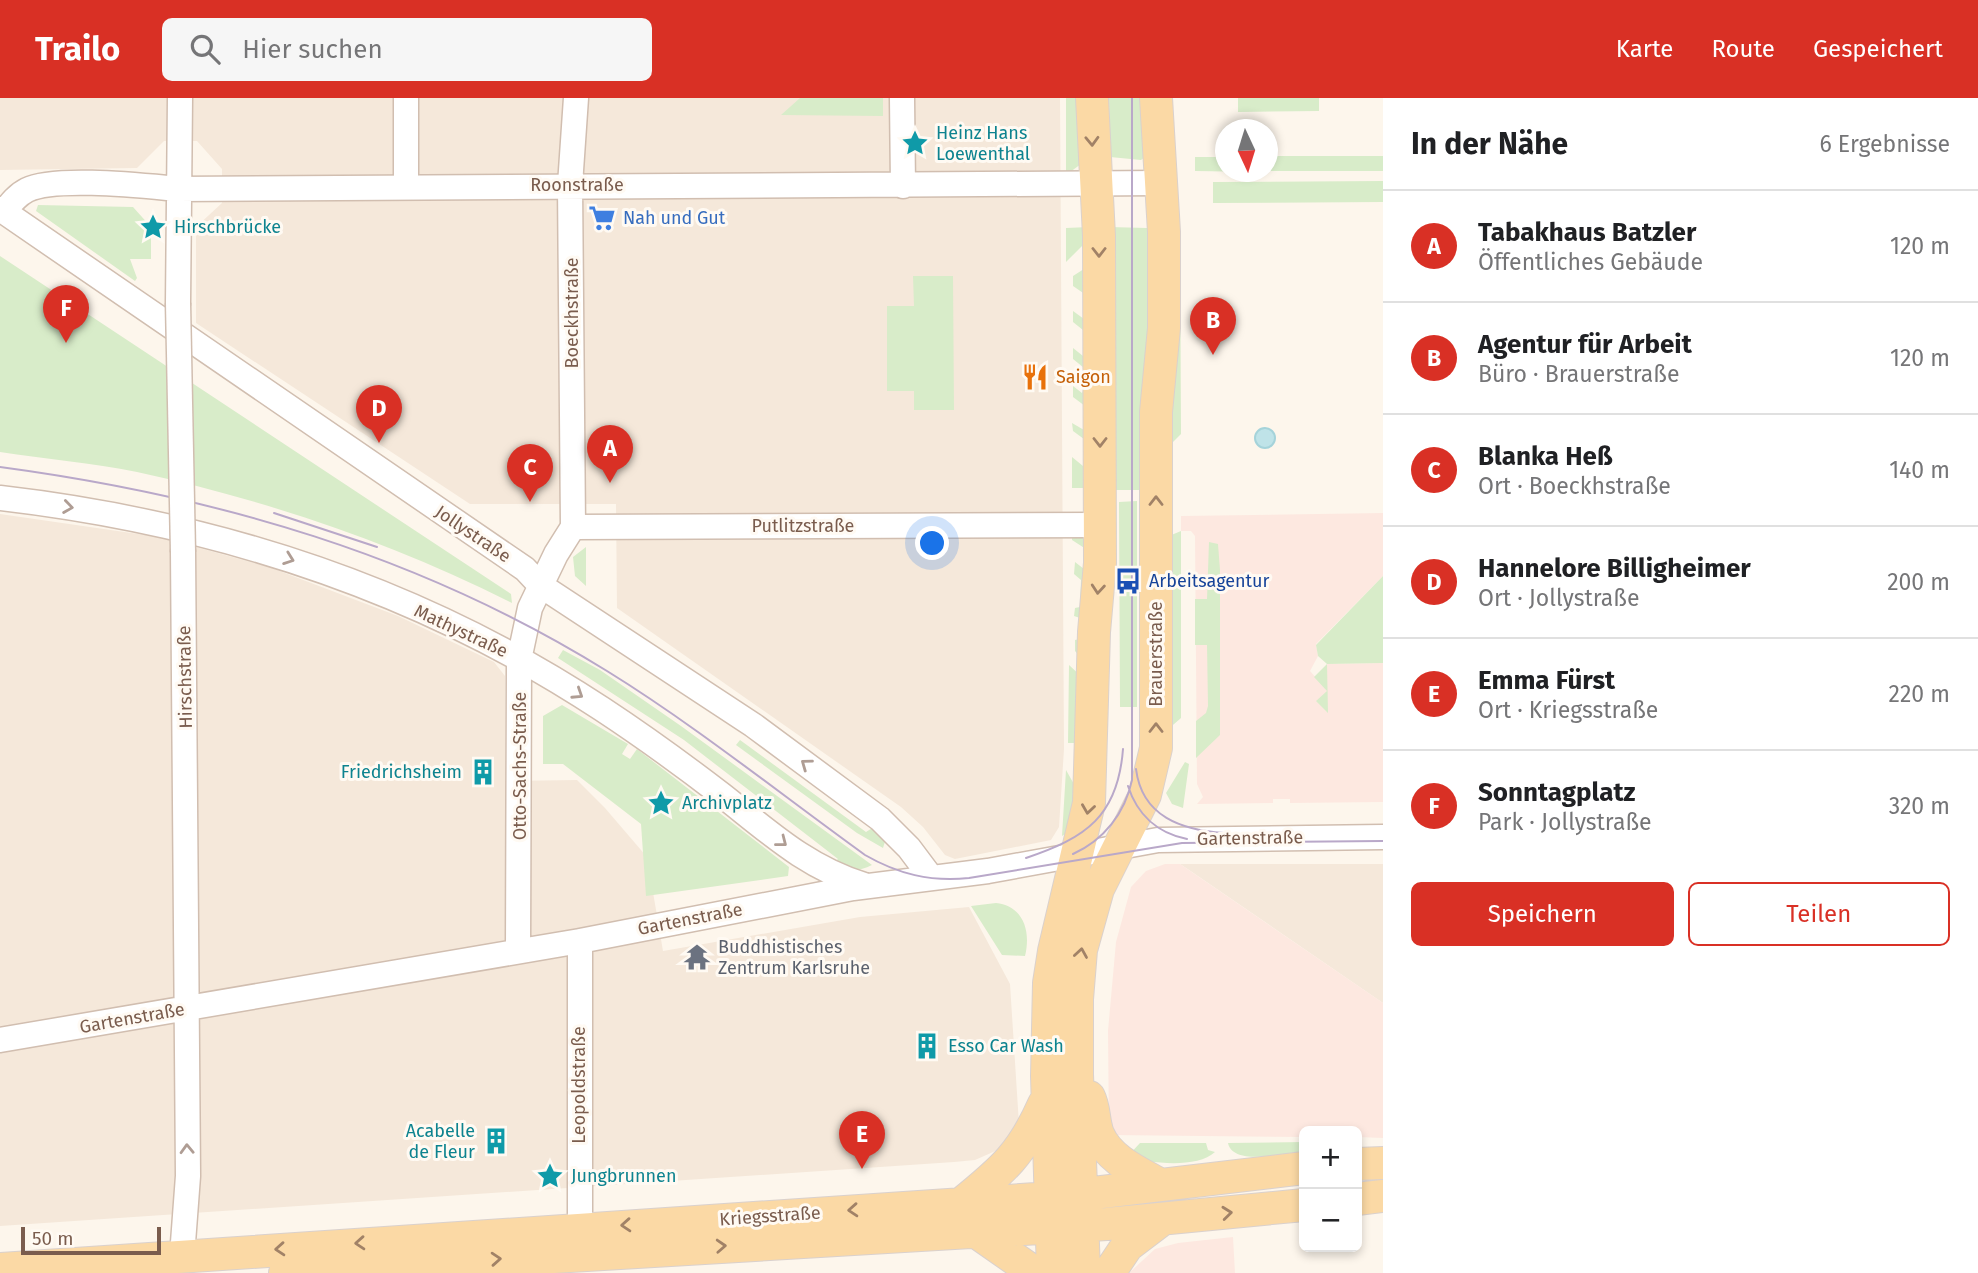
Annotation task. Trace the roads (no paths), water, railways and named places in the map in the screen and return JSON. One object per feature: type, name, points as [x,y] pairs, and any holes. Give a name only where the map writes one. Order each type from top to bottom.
[{"type":"main road","points":[[1084,1273],[1066,1211],[1048,1096],[1049,983],[1054,951],[1079,854],[1089,803],[1092,764],[1093,653],[1100,525],[1099,236],[1092,98]]},
{"type":"main road","name":"Brauerstraße","points":[[1066,1211],[1077,1074],[1080,950],[1093,902],[1145,795],[1156,748],[1156,412],[1164,328],[1156,98]]},
{"type":"main road","points":[[1077,1074],[1094,1107],[1095,1124],[1106,1148],[1126,1165],[1161,1185]]},
{"type":"main road","points":[[1035,1273],[968,1218],[1029,1137],[1048,1096]]},
{"type":"main road","points":[[1362,1164],[1383,1163]]},
{"type":"main road","name":"Kriegsstraße","points":[[1066,1211],[1161,1185],[1299,1169]]},
{"type":"main road","points":[[1362,1198],[1383,1196]]},
{"type":"main road","name":"Kriegsstraße","points":[[285,1273],[580,1252],[1066,1211],[1160,1221],[1299,1206]]},
{"type":"main road","points":[[1053,1273],[1066,1211]]},
{"type":"main road","points":[[1109,1273],[1127,1246],[1160,1221]]},
{"type":"main road","points":[[0,1248],[78,1242],[149,1258]]},
{"type":"main road","name":"Kriegsstraße","points":[[0,1269],[234,1252],[580,1252]]},
{"type":"street","name":"Hirschstraße","points":[[180,98],[178,303],[183,552],[188,1177],[182,1256]]},
{"type":"street","points":[[406,186],[407,98]]},
{"type":"street","name":"Boeckhstraße","points":[[573,527],[570,185],[576,98]]},
{"type":"street","points":[[902,98],[903,186]]},
{"type":"street","name":"Roonstraße","points":[[2,211],[30,188],[52,184],[178,189],[1161,183]]},
{"type":"street","name":"Jollystraße","points":[[2,211],[525,569],[540,585],[742,718],[880,819],[909,848],[930,876]]},
{"type":"street","name":"Mathystraße","points":[[0,498],[133,518],[210,534],[390,598],[520,660],[624,724],[813,865],[868,886]]},
{"type":"street","name":"Putlitzstraße","points":[[573,527],[1100,525]]},
{"type":"street","points":[[540,585],[573,527]]},
{"type":"street","name":"Otto-Sachs-Straße","points":[[518,950],[520,660],[526,625],[540,585]]},
{"type":"street","name":"Gartenstraße","points":[[0,1040],[580,941],[868,886],[930,876],[977,873],[1185,838],[1383,837]]},
{"type":"street","name":"Leopoldstraße","points":[[580,941],[580,1252]]},
{"type":"water","points":[[1261,428],[1269,428],[1275,438],[1269,448],[1261,448],[1255,442],[1255,434]]},
{"type":"tram line","points":[[1073,854],[1094,841],[1112,824],[1124,804],[1132,780],[1132,98]]},
{"type":"tram line","points":[[0,467],[80,479],[238,514],[314,536],[390,563],[464,594],[536,630],[607,671],[705,737],[865,855],[902,872],[941,879],[969,878],[1182,843],[1383,841]]},
{"type":"tram line","points":[[274,513],[377,547]]},
{"type":"tram line","points":[[1026,858],[1066,842],[1095,821],[1106,808],[1114,791],[1123,749]]},
{"type":"tram line","points":[[1136,769],[1146,799],[1155,810],[1179,824],[1224,833]]},
{"type":"tram line","points":[[1128,786],[1137,805],[1150,821],[1166,832],[1187,839]]},
{"type":"place","name":"Heinz Hans Loewenthal","points":[[915,143]]},
{"type":"place","name":"Nah und Gut","points":[[602,218]]},
{"type":"place","name":"Hirschbrücke","points":[[153,227]]},
{"type":"place","name":"Sonntagplatz","points":[[66,343]]},
{"type":"place","name":"Agentur für Arbeit","points":[[1213,355]]},
{"type":"place","name":"Saigon","points":[[1035,377]]},
{"type":"place","name":"Hannelore Billigheimer","points":[[379,443]]},
{"type":"place","name":"Tabakhaus Batzler","points":[[610,483]]},
{"type":"place","name":"Blanka Heß","points":[[530,502]]},
{"type":"place","name":"Arbeitsagentur","points":[[1128,581]]},
{"type":"place","name":"Friedrichsheim","points":[[483,772]]},
{"type":"place","name":"Archivplatz","points":[[661,803]]},
{"type":"place","name":"Buddhistisches Zentrum Karlsruhe","points":[[697,957]]},
{"type":"place","name":"Esso Car Wash","points":[[927,1046]]},
{"type":"place","name":"Acabelle de Fleur","points":[[496,1141]]},
{"type":"place","name":"Emma Fürst","points":[[862,1169]]},
{"type":"place","name":"Jungbrunnen","points":[[550,1176]]}]
